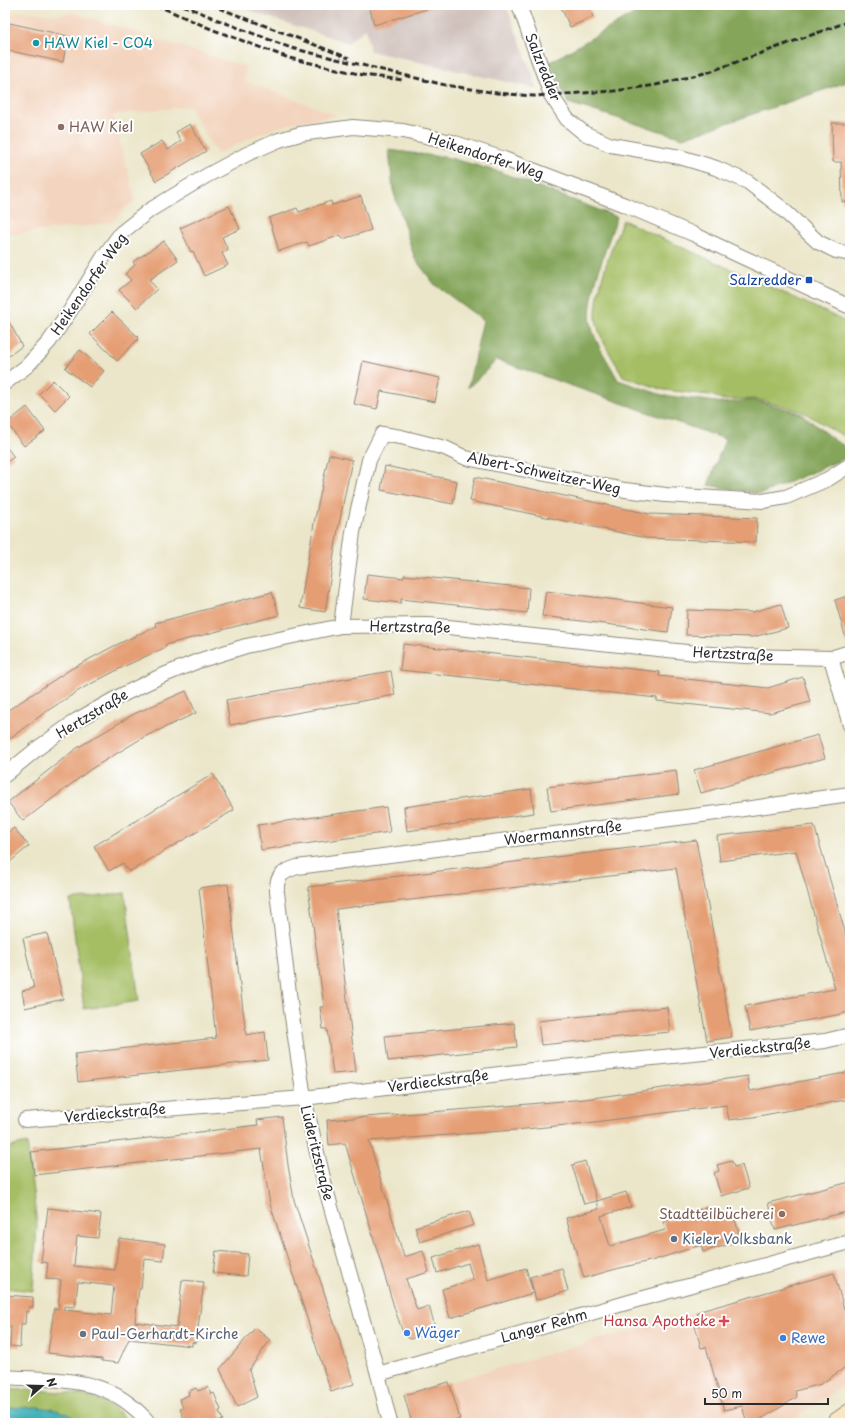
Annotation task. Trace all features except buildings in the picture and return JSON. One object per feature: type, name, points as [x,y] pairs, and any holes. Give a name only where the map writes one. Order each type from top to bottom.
[{"type":"street","name":"Salzredder","points":[[519,5],[551,95],[567,119],[584,133],[611,145],[680,157],[716,168],[748,182],[779,206],[818,242],[836,251],[850,254]]},
{"type":"street","name":"Heikendorfer Weg","points":[[5,383],[27,366],[49,342],[104,256],[121,233],[150,210],[206,176],[247,154],[279,140],[300,134],[353,127],[403,131],[452,142],[504,159],[624,205],[694,234],[850,307]]},
{"type":"street","name":"Albert-Schweitzer-Weg","points":[[341,626],[353,532],[369,460],[382,434],[445,448],[466,458],[625,490],[715,499],[763,501],[786,497],[828,479],[850,465]]},
{"type":"street","name":"Hertzstraße","points":[[5,775],[38,748],[77,720],[158,677],[198,661],[246,646],[341,626],[429,625],[696,653],[745,656],[831,658],[850,652]]},
{"type":"street","points":[[831,658],[850,725]]},
{"type":"street","name":"Woermannstraße","points":[[279,877],[287,870],[297,867],[709,814],[850,794]]},
{"type":"street","name":"Lüderitzstraße","points":[[279,877],[276,884],[276,892],[304,1098],[325,1186],[378,1374],[390,1423]]},
{"type":"street","name":"Verdieckstraße","points":[[25,1120],[304,1098],[532,1070],[817,1042],[850,1035]]},
{"type":"street","name":"Langer Rehm","points":[[378,1374],[654,1295],[850,1242]]},
{"type":"street","points":[[5,1377],[78,1382],[102,1388],[124,1400],[138,1410],[149,1423]]},
{"type":"street","points":[[837,1423],[850,1414]]},
{"type":"shaded area","points":[[238,5],[506,5],[538,89],[370,51],[366,28],[348,43],[259,14]]},
{"type":"shaded area","name":"HAW Kiel","points":[[5,10],[58,15],[71,12],[246,67],[245,81],[339,116],[298,121],[261,133],[217,154],[189,106],[113,115],[135,199],[110,223],[5,235]]},
{"type":"shaded area","points":[[850,1268],[850,1382],[787,1423],[412,1423],[404,1395]]},
{"type":"green space","points":[[649,5],[850,5],[850,81],[683,138],[568,103],[550,62]]},
{"type":"green space","points":[[389,150],[450,158],[500,172],[617,217],[599,271],[590,314],[591,324],[596,339],[618,380],[662,395],[724,403],[755,400],[802,414],[834,440],[850,449],[850,456],[761,494],[708,485],[725,439],[497,360],[468,388],[483,320],[435,285],[415,259],[393,190]]},
{"type":"green space","points":[[623,220],[850,324],[850,440],[803,412],[757,399],[724,400],[710,395],[664,390],[623,376],[601,337],[596,314],[597,301],[604,272]]},
{"type":"green space","points":[[125,893],[139,1001],[84,1009],[70,900]]},
{"type":"green space","points":[[27,1143],[37,1225],[33,1291],[5,1288],[5,1148]]},
{"type":"green space","points":[[5,1389],[62,1392],[85,1395],[104,1403],[132,1423],[5,1423]]},
{"type":"water","points":[[37,1407],[66,1413],[81,1423],[5,1423],[5,1408]]},
{"type":"railway","points":[[156,5],[211,29],[289,58],[363,75],[403,80]]},
{"type":"railway","points":[[183,5],[291,48],[445,85],[497,93],[534,96],[614,91],[656,85],[709,72],[850,21]]},
{"type":"railway","points":[[211,5],[349,58]]},
{"type":"place","name":"HAW Kiel - C04","points":[[36,43]]},
{"type":"place","name":"HAW Kiel","points":[[61,127]]},
{"type":"place","name":"Salzredder","points":[[809,280]]},
{"type":"place","name":"Stadtteilbücherei","points":[[782,1214]]},
{"type":"place","name":"Kieler Volksbank","points":[[674,1239]]},
{"type":"place","name":"Hansa Apotheke","points":[[724,1321]]},
{"type":"place","name":"Wäger","points":[[407,1333]]},
{"type":"place","name":"Paul-Gerhardt-Kirche","points":[[83,1334]]},
{"type":"place","name":"Rewe","points":[[783,1338]]}]
